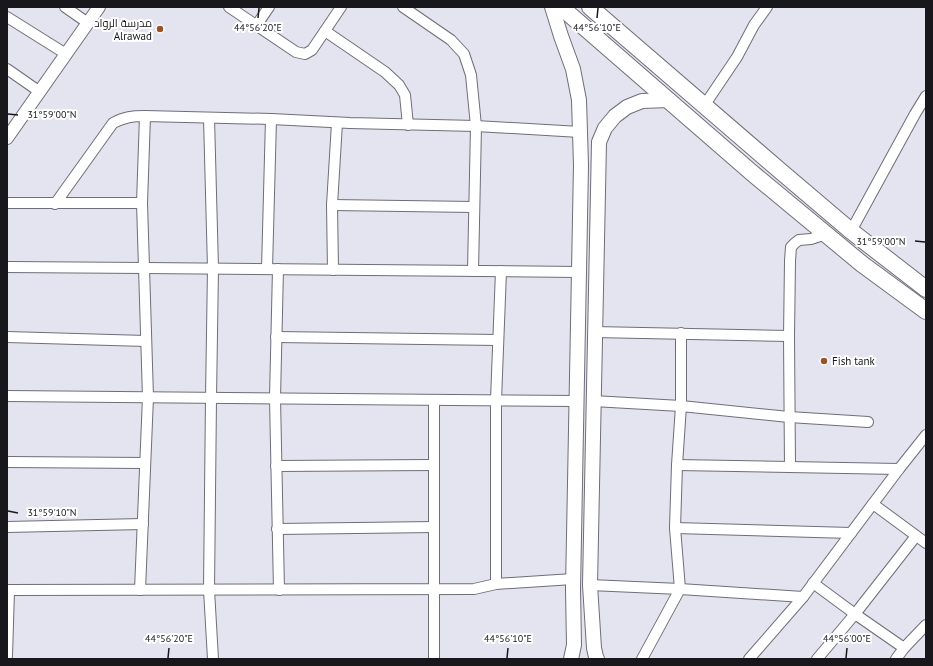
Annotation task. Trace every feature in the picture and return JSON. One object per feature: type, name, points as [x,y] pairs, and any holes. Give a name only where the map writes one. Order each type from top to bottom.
[{"type":"main road","points":[[552,7],[573,69],[579,100],[581,165],[573,579],[574,645],[571,659]]},
{"type":"main road","points":[[561,7],[766,184],[862,264],[926,311]]},
{"type":"main road","points":[[590,7],[851,231],[926,289]]},
{"type":"main road","points":[[597,659],[594,648],[590,584],[599,142],[605,128],[615,116],[627,107],[642,101],[669,100]]},
{"type":"main road","points":[[581,165],[598,166]]},
{"type":"main road","points":[[766,184],[778,169]]},
{"type":"main road","points":[[577,361],[594,362]]},
{"type":"street","points":[[65,7],[88,23]]},
{"type":"street","points":[[8,135],[99,7]]},
{"type":"street","points":[[229,7],[296,52],[305,54],[312,50],[341,7]]},
{"type":"street","points":[[256,26],[269,7]]},
{"type":"street","points":[[403,7],[451,40],[464,54],[471,75],[476,126],[473,271]]},
{"type":"street","points":[[704,106],[737,57],[754,25],[767,7]]},
{"type":"street","points":[[7,17],[66,54]]},
{"type":"street","points":[[325,31],[385,72],[399,85],[405,95],[408,125]]},
{"type":"street","points":[[7,69],[40,92]]},
{"type":"street","points":[[851,231],[926,96]]},
{"type":"street","points":[[55,204],[113,123],[123,118],[145,116],[271,119],[337,123],[476,126],[580,132]]},
{"type":"street","points":[[140,590],[148,397],[142,203],[145,116]]},
{"type":"street","points":[[209,118],[213,268],[209,590],[213,659]]},
{"type":"street","points":[[267,269],[271,119]]},
{"type":"street","points":[[333,270],[332,205],[337,123]]},
{"type":"street","points":[[7,203],[142,203]]},
{"type":"street","points":[[332,205],[474,207]]},
{"type":"street","points":[[790,467],[789,336],[791,247],[797,241],[811,239],[826,234]]},
{"type":"street","points":[[7,267],[579,272]]},
{"type":"street","points":[[278,269],[275,398],[279,590]]},
{"type":"street","points":[[496,584],[496,400],[501,271]]},
{"type":"street","points":[[594,332],[789,336]]},
{"type":"street","points":[[642,659],[680,589],[675,528],[681,406],[681,333]]},
{"type":"street","points":[[7,337],[146,341]]},
{"type":"street","points":[[276,338],[498,340]]},
{"type":"street","points":[[7,396],[576,401]]},
{"type":"street","points":[[434,400],[434,659]]},
{"type":"street","points":[[593,401],[681,406],[789,417],[868,422]]},
{"type":"street","points":[[749,659],[803,597],[926,435]]},
{"type":"street","points":[[917,447],[926,454]]},
{"type":"street","points":[[7,462],[145,463]]},
{"type":"street","points":[[677,465],[900,469]]},
{"type":"street","points":[[276,466],[434,466]]},
{"type":"street","points":[[873,504],[926,544]]},
{"type":"street","points":[[7,527],[143,524]]},
{"type":"street","points":[[277,529],[434,527]]},
{"type":"street","points":[[675,528],[851,533]]},
{"type":"street","points":[[817,659],[855,614],[916,536]]},
{"type":"street","points":[[7,656],[8,590],[434,590],[474,589],[496,584],[573,579]]},
{"type":"street","points":[[813,583],[904,648]]},
{"type":"street","points":[[590,584],[803,597]]},
{"type":"street","points":[[896,659],[926,624]]},
{"type":"place","name":"مدرسة الرواد Alrawad","points":[[160,29]]},
{"type":"place","name":"Fish tank","points":[[824,361]]}]
